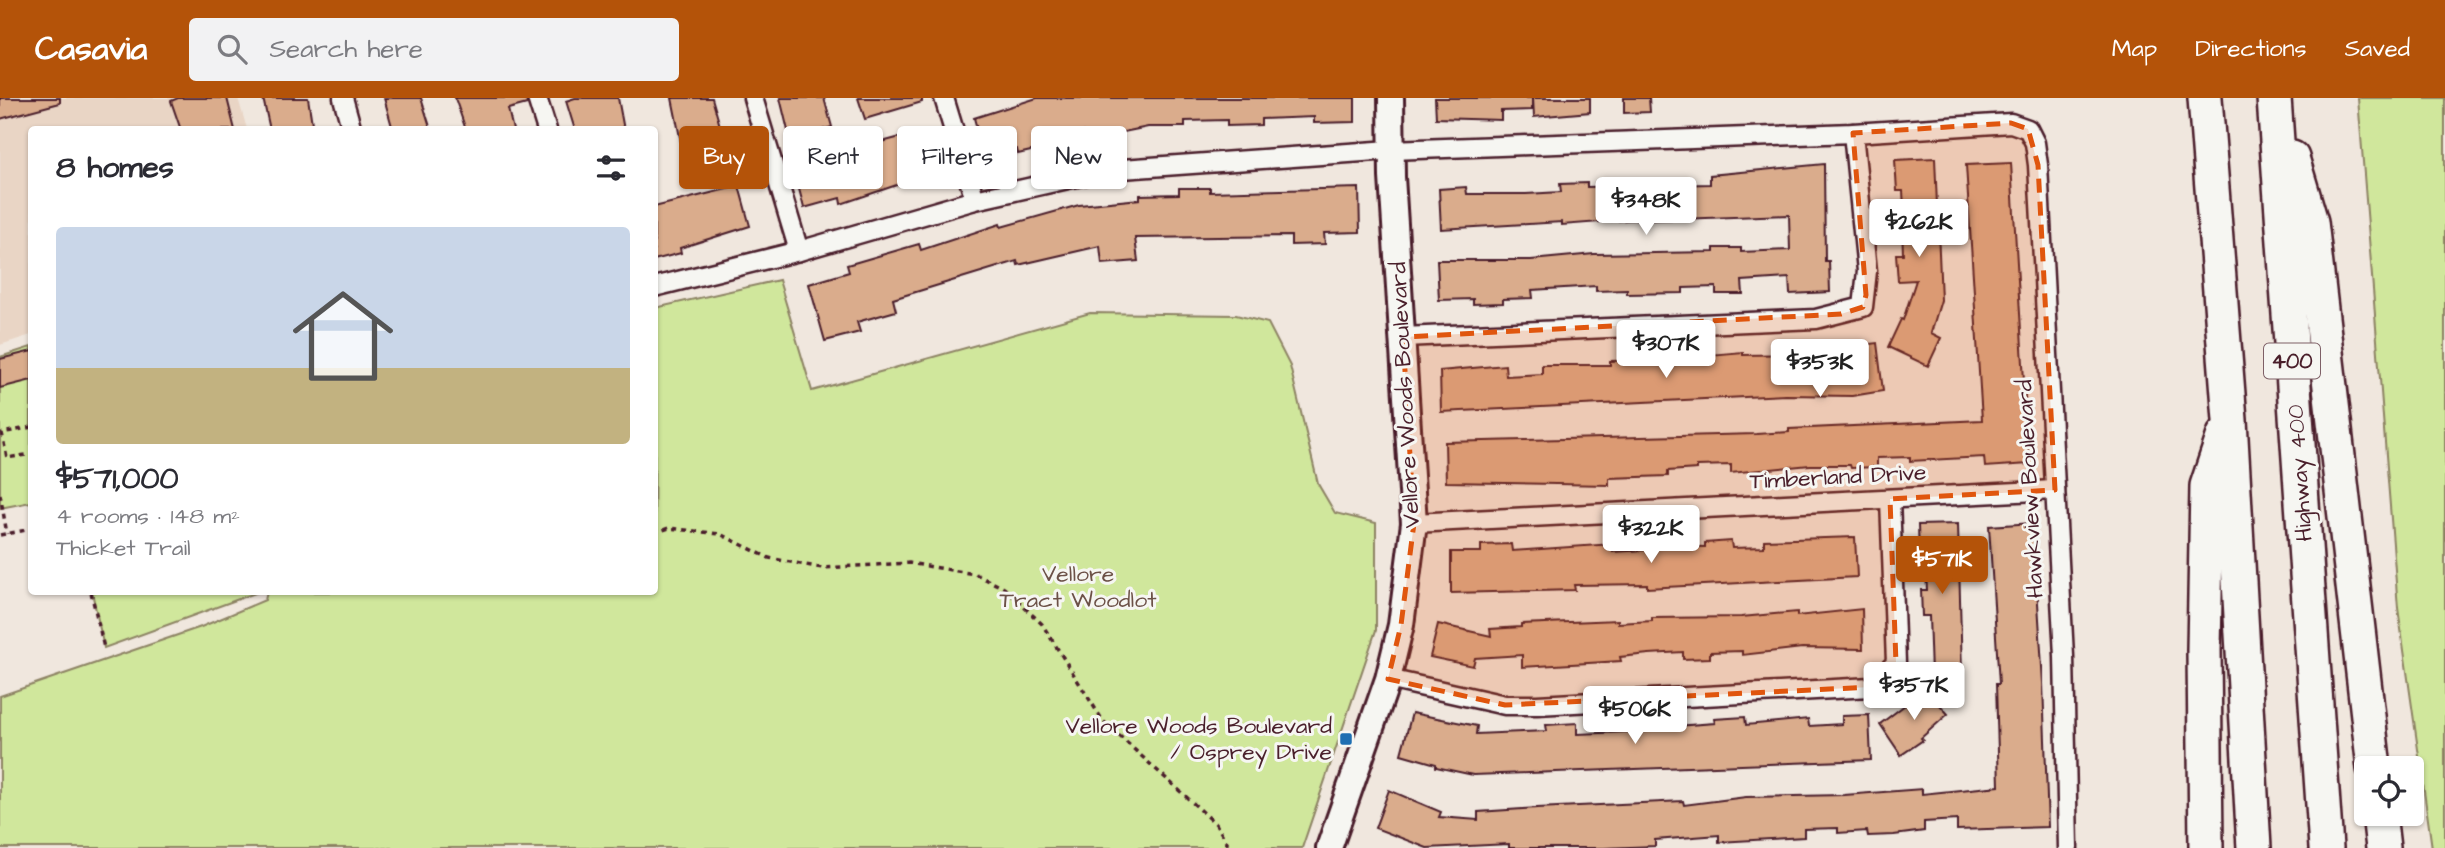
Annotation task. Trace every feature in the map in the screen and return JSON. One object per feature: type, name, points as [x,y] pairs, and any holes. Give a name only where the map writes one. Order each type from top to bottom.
[{"type":"highway","points":[[2205,98],[2230,420],[2254,848]]},
{"type":"highway","points":[[2274,98],[2311,222],[2373,756]]},
{"type":"highway","name":"Highway 400","points":[[2274,98],[2326,848]]},
{"type":"highway","points":[[2206,848],[2204,650],[2207,486],[2230,420]]},
{"type":"highway","points":[[2380,826],[2383,848]]},
{"type":"street","points":[[343,98],[351,126]]},
{"type":"street","points":[[537,98],[546,126]]},
{"type":"street","points":[[752,98],[799,251]]},
{"type":"street","points":[[944,98],[975,200]]},
{"type":"street","name":"Vellore Woods Boulevard","points":[[1332,847],[1388,679],[1408,586],[1414,523],[1391,150],[1391,98]]},
{"type":"street","name":"Hawkview Boulevard","points":[[1853,133],[2011,123],[2028,129],[2035,143],[2064,656],[2068,848]]},
{"type":"street","points":[[658,286],[799,251],[975,200],[1108,170],[1391,150],[1853,133],[1867,271],[1863,307],[1816,319],[1403,337]]},
{"type":"street","name":"Timberland Drive","points":[[1414,523],[2054,490]]},
{"type":"street","points":[[1388,679],[1505,705],[1871,687],[1895,663],[1890,499]]},
{"type":"path","points":[[28,428],[2,433],[2,447],[6,458],[28,455]]},
{"type":"path","points":[[0,494],[6,534]]},
{"type":"path","points":[[658,532],[669,528],[720,534],[769,558],[822,568],[909,563],[975,574],[1004,588],[1042,624],[1103,721],[1216,824],[1230,848]]},
{"type":"path","points":[[0,535],[28,530]]},
{"type":"path","points":[[92,595],[104,648]]},
{"type":"highlighted area","points":[[2011,123],[2028,129],[2038,165],[2055,490],[1890,499],[1896,663],[1871,687],[1505,705],[1388,679],[1401,625],[1414,523],[1403,337],[1841,314],[1863,307],[1866,295],[1853,133]]},
{"type":"shaded area","points":[[0,98],[238,98],[246,126],[28,126],[28,336],[0,345]]},
{"type":"green space","points":[[2358,98],[2445,98],[2445,848],[2432,848],[2424,792],[2424,756],[2419,756],[2398,608]]},
{"type":"green space","name":"Vellore Tract Woodlot","points":[[779,280],[812,391],[1090,313],[1236,315],[1268,323],[1290,366],[1318,484],[1335,513],[1376,523],[1376,630],[1302,848],[0,848],[0,696],[201,627],[265,600],[266,595],[658,595],[658,307]]},
{"type":"green space","points":[[28,348],[28,503],[0,508],[0,357]]},
{"type":"green space","points":[[93,595],[250,595],[104,648]]},
{"type":"building","points":[[0,98],[60,98],[60,103],[0,119]]},
{"type":"building","points":[[178,98],[227,98],[234,126],[180,126],[171,101]]},
{"type":"building","points":[[263,98],[308,98],[312,126],[269,126]]},
{"type":"building","points":[[384,98],[421,98],[430,126],[392,126]]},
{"type":"building","points":[[455,98],[526,98],[527,104],[508,109],[512,126],[465,126]]},
{"type":"building","points":[[575,98],[618,98],[623,126],[574,126],[566,101]]},
{"type":"building","points":[[672,98],[712,98],[720,126],[679,126],[679,132]]},
{"type":"building","points":[[780,98],[824,98],[832,126],[787,126]]},
{"type":"building","points":[[858,98],[922,98],[922,102],[865,119]]},
{"type":"building","points":[[1037,98],[1355,98],[1355,122],[1314,123],[1314,117],[1261,119],[1261,125],[1227,126],[1227,120],[1185,121],[1185,127],[1148,127],[1127,131],[1127,126],[1031,126],[1031,151],[1018,154],[1017,126],[976,126],[974,118]]},
{"type":"building","points":[[1435,98],[1532,98],[1532,110],[1501,111],[1501,120],[1436,118]]},
{"type":"building","points":[[1533,98],[1590,98],[1590,112],[1534,117]]},
{"type":"building","points":[[1624,98],[1649,98],[1650,112],[1624,113]]},
{"type":"building","points":[[897,138],[897,185],[841,204],[840,198],[804,208],[799,189],[883,189],[883,142]]},
{"type":"building","points":[[1935,158],[1941,300],[1931,333],[1941,338],[1928,366],[1888,347],[1901,319],[1903,320],[1916,280],[1898,281],[1896,254],[1903,254],[1902,225],[1905,225],[1903,191],[1897,191],[1895,160]]},
{"type":"building","points":[[2011,163],[2029,464],[1985,467],[1984,457],[1910,461],[1910,457],[1877,458],[1877,467],[1810,465],[1731,473],[1731,465],[1697,466],[1697,469],[1668,471],[1668,476],[1609,478],[1609,485],[1446,482],[1445,442],[1756,434],[1789,432],[1789,429],[1982,420],[1966,165]]},
{"type":"building","points":[[1824,164],[1825,261],[1829,261],[1830,292],[1790,294],[1789,278],[1742,281],[1743,294],[1716,294],[1716,287],[1683,288],[1683,293],[1627,294],[1627,290],[1596,291],[1596,286],[1532,290],[1533,298],[1503,299],[1503,303],[1473,304],[1473,299],[1439,300],[1437,260],[1531,260],[1594,254],[1714,252],[1714,248],[1741,248],[1741,252],[1790,250],[1789,215],[1652,218],[1562,225],[1562,222],[1441,229],[1439,189],[1466,187],[1467,194],[1526,194],[1561,192],[1560,184],[1587,183],[1587,187],[1710,184],[1710,175]]},
{"type":"building","points":[[1179,188],[1210,188],[1210,192],[1359,188],[1360,232],[1324,233],[1325,244],[1291,245],[1291,236],[1135,238],[1138,261],[1102,264],[1100,246],[1018,265],[1017,261],[893,299],[896,311],[857,322],[860,332],[825,341],[809,284],[849,272],[847,265],[919,244],[921,250],[1000,224],[1001,227],[1079,205],[1140,199],[1140,195],[1179,194]]},
{"type":"building","points":[[727,189],[740,189],[750,226],[680,248],[681,253],[658,259],[658,206]]},
{"type":"building","points":[[1877,343],[1883,391],[1852,396],[1786,395],[1441,412],[1440,371],[1505,365],[1506,376],[1542,374],[1542,365],[1610,365],[1610,361],[1644,360],[1644,356],[1675,354],[1675,358],[1743,352],[1743,355],[1814,354],[1847,351],[1846,347]]},
{"type":"building","points":[[28,352],[28,381],[0,388],[0,359]]},
{"type":"building","points":[[2033,523],[2043,683],[2048,827],[1957,830],[1957,820],[1924,822],[1924,831],[1894,835],[1868,836],[1867,831],[1838,833],[1838,828],[1804,829],[1804,837],[1719,842],[1719,835],[1655,840],[1655,846],[1604,848],[1509,848],[1509,844],[1427,848],[1375,828],[1389,790],[1441,812],[1439,817],[1478,820],[1478,812],[1537,808],[1683,801],[1684,805],[1746,797],[1844,795],[1922,789],[1922,794],[1999,786],[1996,684],[1999,684],[1989,526]]},
{"type":"building","points":[[1958,524],[1962,674],[1931,674],[1929,616],[1922,616],[1921,590],[1927,590],[1925,556],[1919,556],[1918,525]]},
{"type":"building","points":[[1855,537],[1857,577],[1647,588],[1647,584],[1574,585],[1575,590],[1451,593],[1451,552],[1481,552],[1481,545],[1511,544],[1512,551],[1613,544],[1613,552],[1645,550],[1645,545],[1705,547],[1705,543],[1731,541],[1732,548],[1764,547],[1764,540]]},
{"type":"building","points":[[1862,609],[1863,649],[1802,648],[1742,655],[1742,651],[1710,652],[1710,658],[1683,659],[1683,652],[1620,657],[1621,661],[1522,667],[1522,655],[1475,658],[1473,666],[1430,657],[1438,624],[1491,636],[1490,629],[1521,627],[1521,624],[1618,620],[1618,623],[1652,621],[1652,618],[1741,617],[1797,612],[1797,616]]},
{"type":"building","points":[[1926,689],[1948,714],[1921,738],[1923,740],[1901,755],[1880,724]]},
{"type":"building","points":[[1412,713],[1477,726],[1476,734],[1547,731],[1546,725],[1577,723],[1577,734],[1648,731],[1648,728],[1715,723],[1714,719],[1745,717],[1746,725],[1808,719],[1809,726],[1842,724],[1842,716],[1869,715],[1871,760],[1473,775],[1436,767],[1436,764],[1401,754]]},
{"type":"place","name":"Vellore Woods Boulevard / Osprey Drive","points":[[1346,739]]}]
